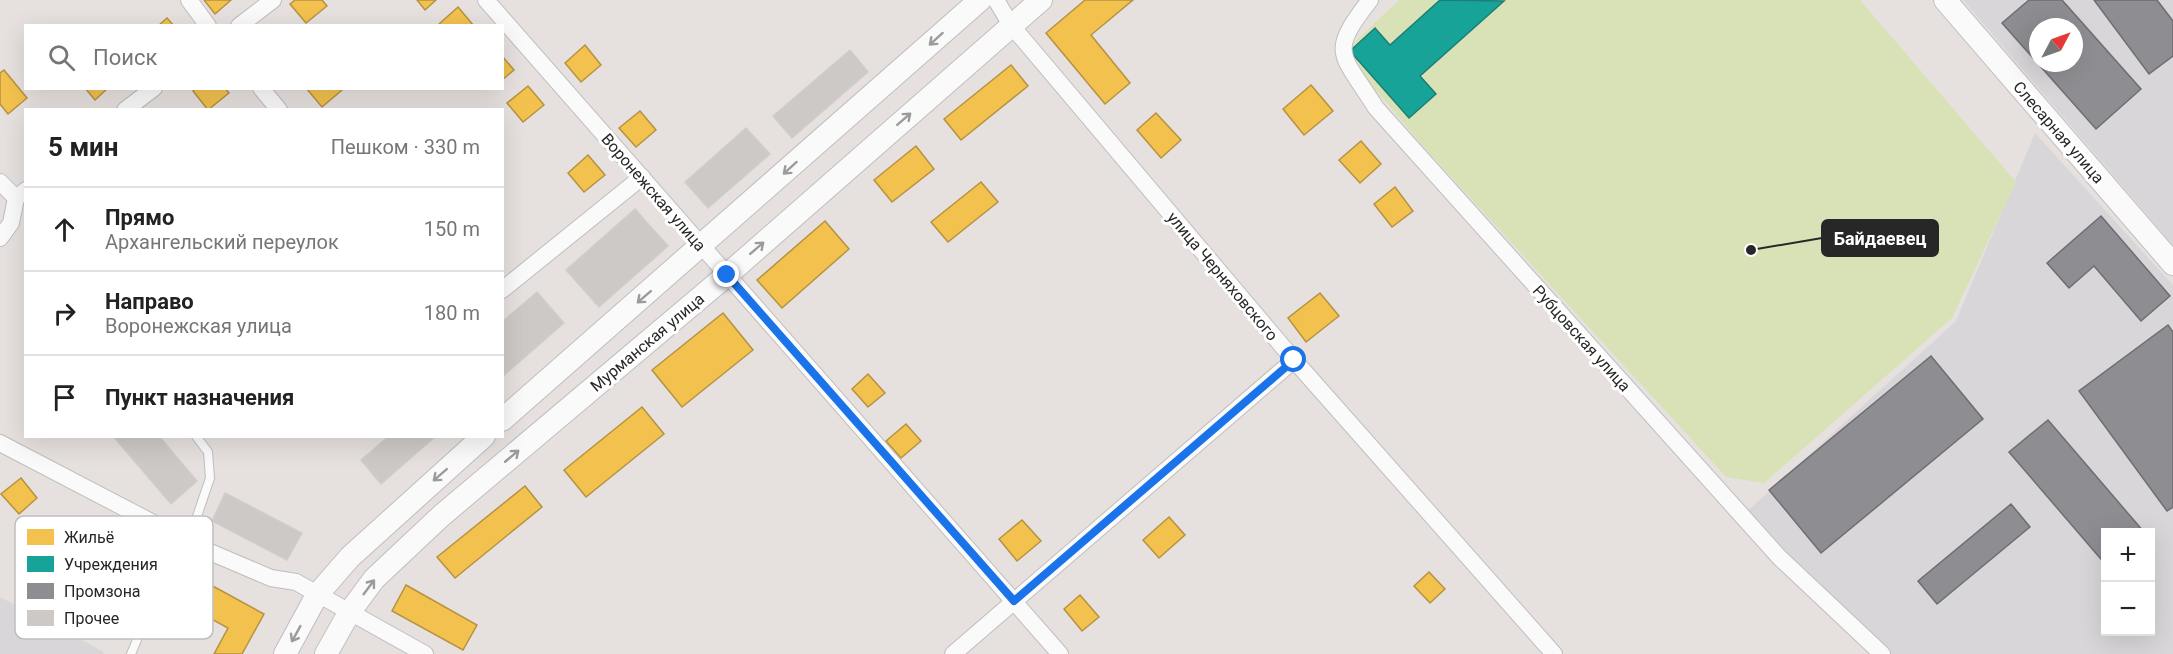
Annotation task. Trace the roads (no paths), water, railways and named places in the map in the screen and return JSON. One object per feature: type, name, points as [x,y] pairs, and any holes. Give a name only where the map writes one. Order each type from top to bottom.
[{"type":"main road","points":[[504,418],[980,0]]},
{"type":"main road","name":"Мурманская улица","points":[[326,654],[349,613],[374,579],[441,516],[727,275],[1041,0]]},
{"type":"main road","name":"Слесарная улица","points":[[1945,0],[2173,264]]},
{"type":"main road","points":[[285,654],[317,595],[350,557],[482,438]]},
{"type":"street","points":[[189,0],[207,24]]},
{"type":"street","points":[[242,24],[273,0]]},
{"type":"street","name":"Воронежская улица","points":[[486,0],[1060,654]]},
{"type":"street","name":"улица Черняховского","points":[[996,0],[1011,25],[1294,360],[1554,654]]},
{"type":"street","name":"Рубцовская улица","points":[[1370,0],[1349,27],[1343,40],[1342,53],[1376,108],[1779,557],[1882,654]]},
{"type":"street","points":[[128,108],[151,90]]},
{"type":"street","points":[[263,90],[277,108]]},
{"type":"street","points":[[504,288],[642,177]]},
{"type":"street","points":[[0,182],[21,194],[11,223],[0,238]]},
{"type":"street","points":[[952,654],[1294,360]]},
{"type":"street","points":[[0,443],[142,516]]},
{"type":"street","points":[[213,552],[271,578],[296,582],[426,654]]},
{"type":"lane","points":[[198,438],[208,452],[210,478],[202,516]]},
{"type":"lane","points":[[131,654],[137,639]]},
{"type":"place","name":"Байдаевец","points":[[1751,250]]}]
